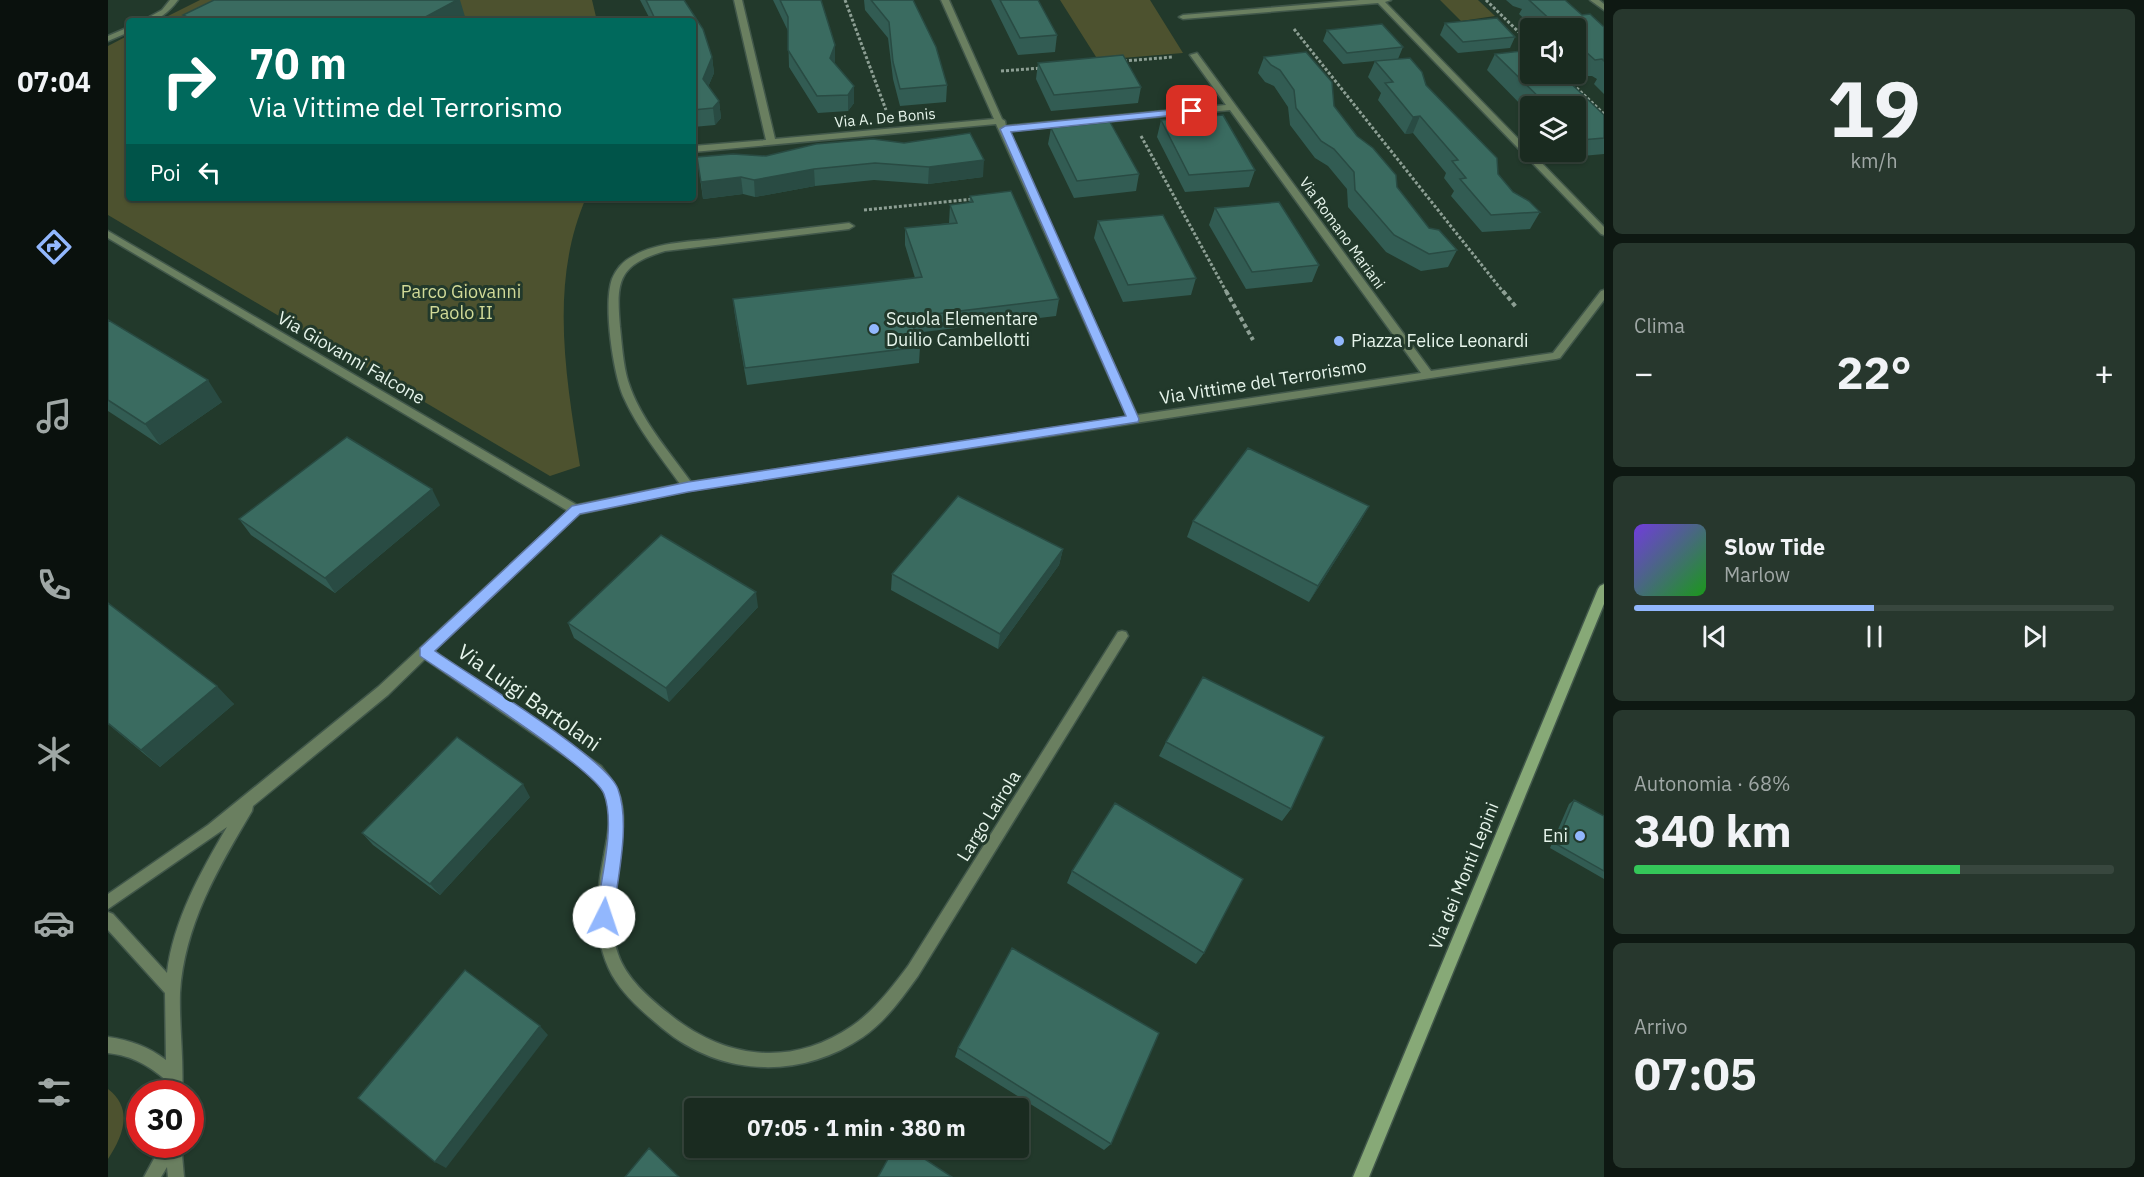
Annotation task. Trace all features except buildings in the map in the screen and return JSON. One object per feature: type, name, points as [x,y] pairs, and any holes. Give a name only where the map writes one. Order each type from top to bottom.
[{"type":"street","points":[[152,18],[165,12],[174,0]]},
{"type":"street","points":[[738,0],[771,142]]},
{"type":"street","points":[[945,0],[980,73],[1133,419]]},
{"type":"street","points":[[1183,17],[1387,0]]},
{"type":"street","points":[[1594,0],[1604,8]]},
{"type":"street","points":[[1380,1],[1604,232]]},
{"type":"street","points":[[108,39],[126,30]]},
{"type":"street","name":"Via Romano Mariani","points":[[1194,56],[1428,375]]},
{"type":"street","points":[[1003,125],[1131,117],[1232,107]]},
{"type":"street","name":"Via A. De Bonis","points":[[696,149],[893,131],[1003,125]]},
{"type":"street","points":[[688,487],[645,427],[623,381],[617,352],[613,295],[615,282],[620,273],[637,258],[664,248],[849,226]]},
{"type":"street","name":"Via Giovanni Falcone","points":[[108,234],[576,510]]},
{"type":"street","points":[[1428,375],[1556,356],[1602,295]]},
{"type":"street","name":"Via Vittime del Terrorismo","points":[[576,510],[688,487],[1428,375]]},
{"type":"street","points":[[108,902],[176,858],[250,801],[383,691],[576,510]]},
{"type":"street","name":"Via dei Monti Lepini","points":[[1361,1177],[1604,589]]},
{"type":"street","name":"Largo Lairola","points":[[882,1011],[914,971],[1122,636]]},
{"type":"street","name":"Via Luigi Bartolani","points":[[425,652],[596,770],[611,790],[615,804],[616,827],[604,917],[610,952],[617,969],[628,984],[676,1031],[724,1057],[773,1062],[802,1056],[842,1041],[882,1011]]},
{"type":"street","points":[[175,1080],[172,989],[182,944],[200,894],[225,843],[250,801]]},
{"type":"street","points":[[108,918],[172,989]]},
{"type":"street","points":[[108,1045],[139,1050],[153,1058],[170,1080]]},
{"type":"street","points":[[152,1177],[164,1158]]},
{"type":"street","points":[[174,1158],[176,1177]]},
{"type":"path","points":[[845,0],[893,131]]},
{"type":"path","points":[[1486,0],[1520,32]]},
{"type":"path","points":[[1278,9],[1516,307]]},
{"type":"path","points":[[1123,61],[1194,56]]},
{"type":"path","points":[[980,73],[1051,67]]},
{"type":"path","points":[[1572,84],[1604,114]]},
{"type":"path","points":[[1131,117],[1253,340]]},
{"type":"path","points":[[849,226],[845,212],[974,199]]},
{"type":"green space","points":[[200,0],[592,0],[596,18],[164,18]]},
{"type":"green space","points":[[1060,0],[1150,0],[1183,53],[1098,60]]},
{"type":"green space","points":[[1440,0],[1478,0],[1495,16],[1461,21]]},
{"type":"green space","name":"Parco Giovanni Paolo II","points":[[126,37],[126,201],[585,201],[567,263],[564,297],[566,365],[580,466],[550,476],[108,215],[108,46]]},
{"type":"green space","points":[[108,1089],[121,1105],[123,1123],[118,1141],[108,1159]]},
{"type":"place","name":"Scuola Elementare Duilio Cambellotti","points":[[874,329]]},
{"type":"place","name":"Piazza Felice Leonardi","points":[[1339,341]]},
{"type":"place","name":"Eni","points":[[1580,836]]},
{"type":"route","points":[[604,917],[616,827],[615,804],[611,790],[596,770],[425,652],[576,510],[688,487],[1133,419],[1005,129],[1192,111]]}]
